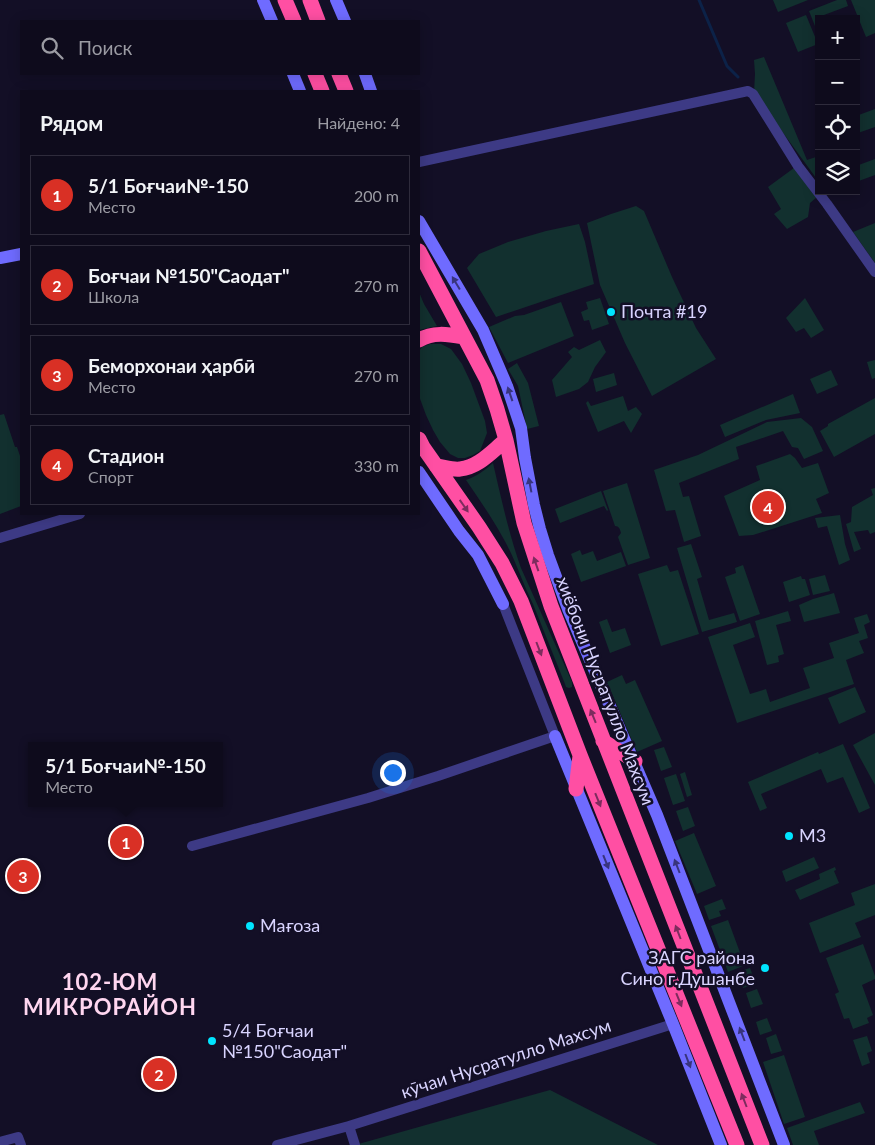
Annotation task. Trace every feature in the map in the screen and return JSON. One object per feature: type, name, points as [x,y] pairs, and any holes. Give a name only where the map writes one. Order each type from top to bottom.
[{"type":"highway","points":[[285,0],[294,20]]},
{"type":"highway","points":[[310,0],[318,20]]},
{"type":"highway","points":[[315,75],[322,90]]},
{"type":"highway","points":[[339,75],[346,90]]},
{"type":"highway","name":"хиёбони Нусратулло Махсум","points":[[420,253],[487,380],[506,440],[524,523],[551,606],[762,1145]]},
{"type":"highway","points":[[420,339],[430,334],[450,334],[463,337]]},
{"type":"highway","points":[[436,466],[458,470],[471,467],[484,459],[506,440]]},
{"type":"highway","points":[[420,441],[480,527],[502,563],[522,602],[580,755],[737,1145]]},
{"type":"highway","points":[[603,741],[634,761]]},
{"type":"highway","points":[[576,788],[580,755]]},
{"type":"street","points":[[263,0],[272,20]]},
{"type":"street","points":[[336,0],[345,20]]},
{"type":"street","points":[[293,75],[300,90]]},
{"type":"street","points":[[365,75],[371,90]]},
{"type":"street","points":[[420,162],[748,91],[753,94],[798,166],[875,272]]},
{"type":"street","points":[[420,223],[483,330],[507,386],[521,428],[534,505],[548,555],[568,609],[671,850],[784,1145]]},
{"type":"street","points":[[0,258],[20,254]]},
{"type":"street","points":[[420,473],[459,531],[478,555],[503,604],[721,1145]]},
{"type":"street","points":[[0,538],[77,515]]},
{"type":"street","points":[[192,846],[368,798],[555,736]]},
{"type":"street","name":"кӯчаи Нусратулло Махсум","points":[[277,1145],[350,1126],[673,1024]]},
{"type":"street","points":[[350,1126],[354,1145]]},
{"type":"street","points":[[0,1142],[18,1137],[21,1145]]},
{"type":"green space","points":[[773,0],[808,0],[778,12]]},
{"type":"green space","points":[[837,0],[846,0],[848,6],[824,15],[815,15],[815,26],[809,11]]},
{"type":"green space","points":[[851,0],[875,0],[875,33],[866,37],[860,22],[860,15],[857,15]]},
{"type":"green space","points":[[806,15],[815,37],[815,45],[798,52],[786,23]]},
{"type":"green space","points":[[764,57],[807,160],[815,157],[815,177],[754,93],[754,60]]},
{"type":"green space","points":[[875,109],[875,127],[860,132],[860,115]]},
{"type":"green space","points":[[875,159],[875,175],[860,181],[860,165]]},
{"type":"green space","points":[[794,168],[817,197],[810,203],[808,217],[787,229],[774,214],[781,209],[768,187]]},
{"type":"green space","points":[[636,206],[644,211],[696,328],[716,359],[652,396],[625,343],[600,285],[587,223]]},
{"type":"green space","points":[[875,223],[875,263],[853,232]]},
{"type":"green space","points":[[579,224],[594,284],[496,317],[467,268],[479,254],[508,242]]},
{"type":"green space","points":[[420,294],[424,304],[437,326],[420,330]]},
{"type":"green space","points":[[600,298],[609,324],[592,330],[589,320],[584,321],[581,312],[588,309],[586,302]]},
{"type":"green space","points":[[805,298],[824,330],[811,338],[804,328],[796,332],[786,318]]},
{"type":"green space","points":[[561,302],[574,336],[508,363],[489,327],[515,316],[524,315]]},
{"type":"green space","points":[[600,340],[606,352],[595,367],[588,382],[579,389],[556,397],[552,380],[572,357],[568,352],[574,347],[579,350]]},
{"type":"green space","points":[[430,344],[441,344],[451,349],[462,364],[471,383],[485,421],[487,433],[480,451],[473,455],[458,458],[450,454],[433,430],[420,399],[420,350]]},
{"type":"green space","points":[[875,360],[875,378],[872,379],[867,362]]},
{"type":"green space","points":[[517,363],[528,383],[539,426],[527,429],[518,386],[508,369]]},
{"type":"green space","points":[[831,370],[838,385],[817,394],[810,379]]},
{"type":"green space","points":[[614,373],[617,385],[596,392],[593,379]]},
{"type":"green space","points":[[793,394],[800,413],[766,420],[725,437],[720,425]]},
{"type":"green space","points":[[623,396],[628,411],[636,407],[642,414],[631,433],[624,421],[598,432],[586,403],[588,401],[591,406]]},
{"type":"green space","points":[[875,398],[875,434],[834,457],[820,431],[828,426],[828,424]]},
{"type":"green space","points":[[4,414],[20,456],[20,506],[0,514],[0,415]]},
{"type":"green space","points":[[801,418],[812,427],[823,451],[804,459],[798,448],[792,447],[783,431],[736,447],[739,459],[679,483],[683,497],[689,496],[701,536],[684,542],[675,510],[666,511],[654,470],[698,455],[767,422]]},
{"type":"green space","points":[[790,454],[802,468],[818,463],[829,493],[816,499],[822,513],[753,535],[739,536],[724,496],[760,480],[756,466]]},
{"type":"green space","points":[[493,463],[509,529],[521,568],[572,682],[572,687],[566,687],[507,544],[466,480],[474,477]]},
{"type":"green space","points":[[627,483],[650,558],[628,565],[618,537],[621,533],[620,530],[615,526],[603,491]]},
{"type":"green space","points":[[875,488],[875,532],[870,534],[868,530],[854,532],[861,549],[854,552],[846,524],[851,522],[852,507],[873,495],[871,489]]},
{"type":"green space","points":[[601,491],[607,511],[604,506],[560,523],[555,509]]},
{"type":"green space","points":[[840,515],[850,560],[839,565],[827,526],[818,528],[815,518]]},
{"type":"green space","points":[[691,544],[702,577],[697,579],[709,620],[734,613],[737,622],[702,632],[677,548]]},
{"type":"green space","points":[[580,550],[582,555],[593,551],[597,561],[621,552],[626,566],[581,582],[571,554]]},
{"type":"green space","points":[[667,565],[670,572],[678,570],[699,634],[661,646],[638,574]]},
{"type":"green space","points":[[743,565],[760,614],[740,621],[725,577],[736,573],[735,568]]},
{"type":"green space","points":[[825,575],[830,591],[813,595],[809,579]]},
{"type":"green space","points":[[801,576],[802,579],[805,579],[810,595],[789,602],[783,582]]},
{"type":"green space","points":[[834,593],[840,613],[804,622],[799,605]]},
{"type":"green space","points":[[788,611],[791,621],[776,625],[784,654],[778,656],[779,662],[767,665],[755,621]]},
{"type":"green space","points":[[867,614],[870,622],[864,625],[868,638],[859,641],[864,653],[846,660],[854,684],[737,723],[708,637],[750,623],[755,637],[733,645],[750,694],[766,689],[770,702],[810,688],[803,668],[834,658],[829,643],[859,633],[854,618]]},
{"type":"green space","points":[[607,619],[612,632],[625,628],[631,645],[610,653],[599,622]]},
{"type":"green space","points":[[622,675],[626,684],[635,680],[662,741],[637,752],[607,682]]},
{"type":"green space","points":[[855,687],[866,712],[839,724],[828,698]]},
{"type":"green space","points":[[875,733],[875,785],[853,745]]},
{"type":"green space","points":[[843,744],[870,808],[859,813],[843,777],[827,783],[821,769],[761,794],[767,808],[760,811],[748,782],[818,752],[819,754]]},
{"type":"green space","points":[[664,747],[672,767],[661,771],[654,750]]},
{"type":"green space","points":[[685,772],[692,795],[687,797],[680,774]]},
{"type":"green space","points":[[676,774],[685,801],[673,805],[664,778]]},
{"type":"green space","points":[[688,807],[695,826],[683,831],[676,811]]},
{"type":"green space","points":[[694,833],[716,886],[697,894],[675,841]]},
{"type":"green space","points":[[814,857],[819,868],[786,882],[782,871]]},
{"type":"green space","points":[[835,867],[836,870],[834,871],[839,883],[800,900],[795,890],[820,879],[819,874]]},
{"type":"green space","points":[[875,884],[875,915],[855,923],[861,937],[820,953],[809,923],[855,905],[851,893]]},
{"type":"green space","points":[[722,899],[726,909],[719,911],[721,916],[709,920],[704,906]]},
{"type":"green space","points":[[728,920],[742,958],[750,955],[753,962],[728,972],[711,926]]},
{"type":"green space","points":[[863,944],[875,976],[875,979],[862,985],[873,1015],[867,1018],[869,1023],[853,1029],[849,1018],[844,1019],[835,994],[839,992],[826,958]]},
{"type":"green space","points":[[750,968],[756,984],[743,988],[737,972]]},
{"type":"green space","points":[[757,989],[763,1004],[751,1008],[746,993]]},
{"type":"green space","points":[[767,1018],[772,1031],[760,1035],[756,1022]]},
{"type":"green space","points":[[776,1034],[782,1051],[771,1054],[766,1038]]},
{"type":"green space","points":[[867,1036],[872,1051],[867,1053],[870,1063],[862,1066],[853,1040]]},
{"type":"green space","points":[[784,1055],[805,1117],[784,1124],[763,1062]]},
{"type":"green space","points":[[550,1090],[658,1145],[355,1145]]},
{"type":"green space","points":[[860,1102],[865,1113],[814,1131],[819,1145],[793,1145],[787,1128]]},
{"type":"waterway","points":[[699,0],[727,66],[738,77]]},
{"type":"place","name":"Почта #19","points":[[611,312]]},
{"type":"place","name":"Стадион","points":[[768,507]]},
{"type":"place","name":"M3","points":[[789,836]]},
{"type":"place","name":"5/1 Боғчаи№-150","points":[[126,842]]},
{"type":"place","name":"Беморхонаи ҳарбӣ","points":[[23,876]]},
{"type":"place","name":"Мағоза","points":[[250,926]]},
{"type":"place","name":"ЗАГС района Сино г.Душанбе","points":[[765,968]]},
{"type":"place","name":"5/4 Боғчаи №150\"Саодат\"","points":[[212,1041]]},
{"type":"place","name":"Боғчаи №150\"Саодат\"","points":[[159,1074]]},
{"type":"district","name":"102-ЮМ МИКРОРАЙОН","points":[[110,994]]}]
